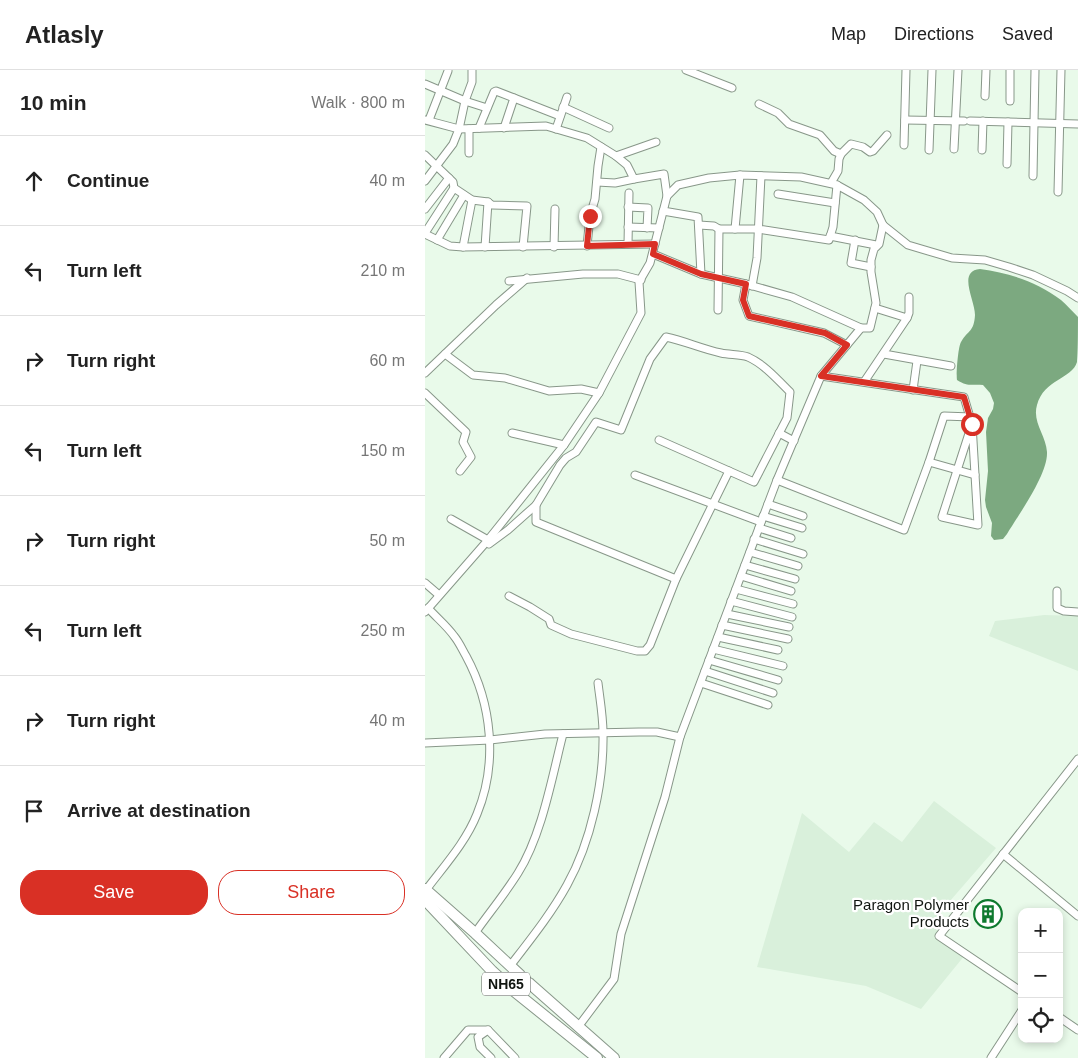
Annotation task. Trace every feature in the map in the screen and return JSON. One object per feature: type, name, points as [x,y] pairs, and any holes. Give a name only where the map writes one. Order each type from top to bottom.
[{"type":"highway","name":"NH65","points":[[425,893],[475,933],[520,975]]},
{"type":"highway","name":"NH65","points":[[425,893],[492,971],[597,1058]]},
{"type":"highway","name":"NH65","points":[[529,983],[614,1058]]},
{"type":"street","points":[[425,182],[453,144],[472,82],[472,70]]},
{"type":"street","points":[[686,70],[732,88]]},
{"type":"street","points":[[904,145],[906,70]]},
{"type":"street","points":[[929,150],[932,70]]},
{"type":"street","points":[[954,149],[958,70]]},
{"type":"street","points":[[985,70],[985,96]]},
{"type":"street","points":[[1010,70],[1010,101]]},
{"type":"street","points":[[1033,176],[1035,70]]},
{"type":"street","points":[[1059,192],[1061,70]]},
{"type":"street","points":[[448,71],[427,120],[459,129],[546,126],[587,138],[627,165],[634,179]]},
{"type":"street","points":[[425,84],[487,108]]},
{"type":"street","points":[[479,128],[494,91],[560,116]]},
{"type":"street","points":[[556,129],[567,97]]},
{"type":"street","points":[[504,128],[513,98]]},
{"type":"street","points":[[759,104],[778,113],[789,124],[820,136],[834,151],[841,154]]},
{"type":"street","points":[[563,107],[609,128]]},
{"type":"street","points":[[905,120],[1078,124]]},
{"type":"street","points":[[982,150],[983,121]]},
{"type":"street","points":[[1007,164],[1008,122]]},
{"type":"street","points":[[469,129],[469,153]]},
{"type":"street","points":[[699,224],[714,226],[719,229],[758,229],[829,240],[833,227],[834,184],[841,154],[853,144],[870,152],[873,151],[887,135]]},
{"type":"street","points":[[616,156],[656,142]]},
{"type":"street","points":[[587,246],[601,147]]},
{"type":"street","points":[[425,155],[453,182],[454,188],[425,234],[450,246],[554,247],[655,244]]},
{"type":"street","points":[[425,893],[460,845],[477,815],[489,767],[491,740],[483,694],[475,673],[455,637],[426,610],[482,548],[564,445],[599,393],[641,312],[639,282],[653,254],[667,196],[664,174],[615,183],[597,182]]},
{"type":"street","points":[[666,186],[709,178],[740,175],[801,177],[834,184],[864,200],[877,212],[883,225],[908,245],[952,258],[985,260],[1009,267],[1067,290],[1078,298]]},
{"type":"street","points":[[735,229],[740,175]]},
{"type":"street","points":[[761,176],[757,258],[743,300],[749,316],[825,333],[847,345]]},
{"type":"street","points":[[425,209],[449,178]]},
{"type":"street","points":[[667,196],[678,185]]},
{"type":"street","points":[[454,188],[472,200],[488,202],[492,205],[527,206],[523,247]]},
{"type":"street","points":[[628,244],[629,193]]},
{"type":"street","points":[[778,194],[835,203]]},
{"type":"street","points":[[437,240],[464,195]]},
{"type":"street","points":[[463,247],[472,200]]},
{"type":"street","points":[[485,247],[488,202]]},
{"type":"street","points":[[628,208],[648,208],[647,228]]},
{"type":"street","points":[[554,247],[555,209]]},
{"type":"street","points":[[663,211],[698,217],[701,274]]},
{"type":"street","points":[[653,254],[701,274],[792,297],[861,328],[870,328],[875,308],[871,260],[876,245],[879,244],[883,225]]},
{"type":"street","points":[[628,227],[659,228]]},
{"type":"street","points":[[718,310],[719,229]]},
{"type":"street","points":[[830,236],[876,245]]},
{"type":"street","points":[[855,240],[851,263],[871,267]]},
{"type":"street","points":[[509,281],[583,274],[618,274],[641,280]]},
{"type":"street","points":[[425,373],[527,278]]},
{"type":"street","points":[[864,382],[907,318],[909,313],[909,297]]},
{"type":"street","points":[[875,308],[907,318]]},
{"type":"street","points":[[578,1027],[614,979],[621,934],[665,797],[680,737],[777,480],[821,376],[861,328]]},
{"type":"street","points":[[482,548],[508,530],[535,505],[566,458],[576,452],[596,422],[621,430],[650,359],[666,337],[723,354],[748,358],[764,368],[790,392],[787,418],[755,482],[659,440]]},
{"type":"street","points":[[445,354],[473,376],[505,378],[549,391],[581,389],[599,393]]},
{"type":"street","points":[[884,354],[951,366]]},
{"type":"street","points":[[913,390],[917,361]]},
{"type":"street","points":[[821,376],[964,397],[972,421],[978,525],[942,517],[972,421]]},
{"type":"street","points":[[425,393],[466,432],[463,442],[471,457],[460,471]]},
{"type":"street","points":[[777,480],[904,530],[944,416],[972,421]]},
{"type":"street","points":[[512,433],[564,445]]},
{"type":"street","points":[[779,433],[793,441]]},
{"type":"street","points":[[929,462],[975,475]]},
{"type":"street","points":[[509,596],[549,620],[551,625],[571,634],[637,651],[645,650],[650,645],[676,579],[729,471]]},
{"type":"street","points":[[635,475],[761,522],[791,538]]},
{"type":"street","points":[[768,504],[803,516]]},
{"type":"street","points":[[535,505],[536,522],[676,579]]},
{"type":"street","points":[[451,519],[488,540]]},
{"type":"street","points":[[761,522],[803,528]]},
{"type":"street","points":[[755,539],[803,554]]},
{"type":"street","points":[[750,552],[798,566]]},
{"type":"street","points":[[745,565],[795,579]]},
{"type":"street","points":[[741,576],[791,591]]},
{"type":"street","points":[[425,583],[439,595]]},
{"type":"street","points":[[736,589],[793,604]]},
{"type":"street","points":[[1057,591],[1057,608],[1078,612]]},
{"type":"street","points":[[731,601],[792,617]]},
{"type":"street","points":[[727,614],[789,627]]},
{"type":"street","points":[[722,625],[788,639]]},
{"type":"street","points":[[718,637],[778,650]]},
{"type":"street","points":[[713,649],[783,666]]},
{"type":"street","points":[[709,660],[778,680]]},
{"type":"street","points":[[705,671],[773,693]]},
{"type":"street","points":[[701,682],[768,705]]},
{"type":"street","points":[[510,966],[545,920],[568,884],[589,829],[599,787],[603,732],[598,683]]},
{"type":"street","points":[[425,742],[491,740],[603,732],[657,732],[680,737]]},
{"type":"street","points":[[475,933],[519,872],[533,841],[545,806],[563,734]]},
{"type":"street","points":[[1018,989],[939,936],[1078,760]]},
{"type":"street","points":[[1003,854],[1078,916]]},
{"type":"street","points":[[991,1058],[1018,1016]]},
{"type":"street","points":[[1063,1020],[1078,1030]]},
{"type":"street","points":[[444,1058],[468,1030],[487,1030],[515,1058]]},
{"type":"street","points":[[487,1030],[478,1038],[480,1047],[491,1058]]},
{"type":"shaded area","points":[[980,269],[1002,273],[1033,283],[1061,300],[1078,317],[1077,362],[1070,372],[1045,390],[1037,405],[1036,417],[1047,452],[1043,471],[1032,494],[1007,534],[1003,539],[994,540],[991,536],[992,523],[985,500],[988,471],[986,432],[988,418],[994,403],[990,393],[983,385],[964,384],[957,380],[957,361],[960,345],[972,328],[975,315],[968,280],[973,271]]},
{"type":"shaded area","points":[[1044,615],[1078,616],[1078,671],[989,636],[995,621]]},
{"type":"shaded area","points":[[934,801],[996,848],[930,924],[965,955],[921,1009],[866,986],[757,967],[802,813],[849,852],[874,822],[902,842]]},
{"type":"place","name":"Paragon Polymer Products","points":[[988,914]]},
{"type":"route","points":[[590,216],[587,246],[655,244],[653,254],[701,274],[746,284],[743,300],[749,316],[825,333],[847,345],[821,376],[964,397],[972,424]]}]
